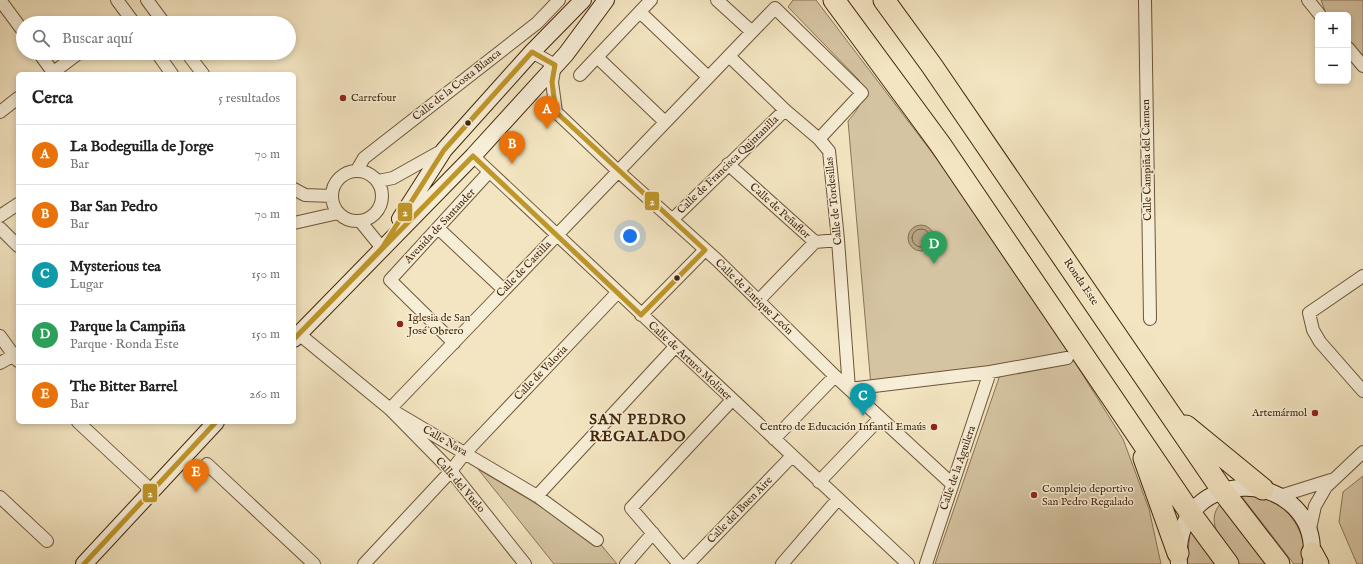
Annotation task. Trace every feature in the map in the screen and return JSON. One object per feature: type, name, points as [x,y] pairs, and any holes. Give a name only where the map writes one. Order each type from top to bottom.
[{"type":"highway","points":[[834,0],[940,144],[1191,514],[1228,564]]},
{"type":"highway","name":"Ronda Este","points":[[884,0],[932,66],[1222,490],[1279,564]]},
{"type":"highway","points":[[1171,414],[1271,493]]},
{"type":"highway","points":[[1135,432],[1178,558]]},
{"type":"main road","points":[[382,248],[444,150],[532,52],[583,0]]},
{"type":"main road","points":[[296,337],[473,156],[573,46],[606,0]]},
{"type":"main road","points":[[84,564],[151,490],[214,424]]},
{"type":"main road","points":[[1178,558],[1181,532],[1191,514],[1205,500],[1222,490],[1243,487],[1271,493],[1298,512],[1309,533],[1314,560]]},
{"type":"street","points":[[0,0],[16,22]]},
{"type":"street","points":[[117,0],[125,16]]},
{"type":"street","points":[[147,0],[159,16]]},
{"type":"street","name":"Calle de la Costa Blanca","points":[[356,170],[364,158],[537,23],[558,0]]},
{"type":"street","points":[[580,75],[651,0]]},
{"type":"street","points":[[717,0],[752,32]]},
{"type":"street","name":"Calle Campiña del Carmen","points":[[1146,0],[1150,319]]},
{"type":"street","points":[[1308,0],[1318,12]]},
{"type":"street","name":"Calle de Castilla","points":[[390,409],[775,8],[862,93],[819,139]]},
{"type":"street","points":[[640,12],[708,77]]},
{"type":"street","points":[[532,52],[555,65]]},
{"type":"street","points":[[1351,52],[1363,66]]},
{"type":"street","name":"Calle de Tordesillas","points":[[729,56],[785,110],[819,139],[829,151],[838,240],[849,389]]},
{"type":"street","points":[[598,57],[665,122]]},
{"type":"street","points":[[44,60],[51,72]]},
{"type":"street","points":[[53,72],[70,60]]},
{"type":"street","points":[[162,60],[171,72]]},
{"type":"street","points":[[192,60],[201,72]]},
{"type":"street","name":"Calle de Enrique León","points":[[555,65],[552,82],[556,112],[618,172],[705,250],[835,376],[952,484]]},
{"type":"street","points":[[0,112],[16,100]]},
{"type":"street","name":"Calle de Francisca Quintanilla","points":[[672,220],[785,110]]},
{"type":"street","points":[[378,181],[393,178],[444,150]]},
{"type":"street","name":"Calle de Arturo Moliner","points":[[473,156],[617,293],[908,564]]},
{"type":"street","name":"Calle de Peñaflor","points":[[728,164],[815,242],[838,240]]},
{"type":"street","points":[[356,170],[370,174],[378,181],[383,196],[381,206],[373,216],[360,221],[349,220],[338,213],[332,202],[332,189],[338,179],[346,173],[356,170]]},
{"type":"street","name":"Avenida de Santander","points":[[454,343],[390,280],[489,172]]},
{"type":"street","points":[[296,190],[305,196],[332,196]]},
{"type":"street","points":[[0,216],[16,205]]},
{"type":"street","points":[[296,223],[338,213]]},
{"type":"street","points":[[360,221],[382,248]]},
{"type":"street","points":[[0,228],[16,244]]},
{"type":"street","points":[[438,228],[504,290]]},
{"type":"street","points":[[758,301],[815,242]]},
{"type":"street","points":[[641,315],[705,250]]},
{"type":"street","points":[[1363,276],[1309,313],[1313,330],[1320,342],[1363,391]]},
{"type":"street","name":"Calle de Valoria","points":[[364,564],[451,471],[465,453],[617,293]]},
{"type":"street","points":[[0,336],[16,355]]},
{"type":"street","name":"Calle Nava","points":[[296,337],[390,409],[536,496],[597,540]]},
{"type":"street","points":[[536,496],[675,347]]},
{"type":"street","points":[[0,364],[16,356]]},
{"type":"street","points":[[849,389],[990,372],[1067,358]]},
{"type":"street","name":"Calle de la Aguilera","points":[[926,564],[990,372]]},
{"type":"street","points":[[774,439],[835,376]]},
{"type":"street","points":[[679,564],[631,508],[732,400]]},
{"type":"street","name":"Calle del Vuelo","points":[[390,409],[451,471],[525,564]]},
{"type":"street","points":[[819,482],[880,418]]},
{"type":"street","points":[[80,424],[151,490]]},
{"type":"street","points":[[1309,533],[1315,506],[1332,480],[1363,452]]},
{"type":"street","name":"Calle del Buen Aire","points":[[688,564],[792,456]]},
{"type":"street","points":[[207,464],[314,564]]},
{"type":"street","points":[[1271,493],[1332,480]]},
{"type":"street","points":[[0,497],[47,541]]},
{"type":"street","points":[[782,564],[838,499]]},
{"type":"street","points":[[626,564],[653,533]]},
{"type":"shaded area","points":[[793,0],[816,0],[946,171],[1071,356],[1123,439],[1149,509],[1161,564],[935,564],[1002,369],[871,386],[848,121],[859,107],[861,93],[859,80],[788,7]]},
{"type":"shaded area","points":[[1321,0],[1363,0],[1363,56],[1351,42],[1351,12],[1325,11]]},
{"type":"shaded area","points":[[478,469],[597,540],[617,564],[554,564]]},
{"type":"shaded area","points":[[1363,476],[1363,564],[1357,564],[1339,522],[1343,492]]},
{"type":"shaded area","points":[[1239,493],[1270,499],[1285,510],[1292,518],[1301,535],[1304,545],[1302,564],[1294,564]]},
{"type":"shaded area","points":[[1222,502],[1267,564],[1240,564],[1223,542],[1215,526],[1214,518],[1216,510]]},
{"type":"shaded area","points":[[1190,531],[1215,564],[1187,564]]},
{"type":"water","points":[[921,225],[931,228],[934,238],[931,248],[921,251],[911,248],[908,238],[911,228]]},
{"type":"transit line","name":"2","points":[[296,337],[473,156],[641,315],[705,250],[556,112],[552,82],[555,65],[532,52]]},
{"type":"transit line","name":"2","points":[[296,337],[382,248],[444,150],[532,52]]},
{"type":"transit line","name":"2","points":[[84,564],[214,424]]},
{"type":"place","name":"Carrefour","points":[[343,98]]},
{"type":"place","name":"La Bodeguilla de Jorge","points":[[547,129]]},
{"type":"place","name":"Bar San Pedro","points":[[512,164]]},
{"type":"place","name":"Parque la Campiña","points":[[934,264]]},
{"type":"place","name":"Iglesia de San José Obrero","points":[[400,324]]},
{"type":"place","name":"Artemármol","points":[[1315,413]]},
{"type":"place","name":"Mysterious tea","points":[[863,416]]},
{"type":"place","name":"Centro de Educación Infantil Emaús","points":[[934,427]]},
{"type":"place","name":"The Bitter Barrel","points":[[196,492]]},
{"type":"place","name":"Complejo deportivo San Pedro Regalado","points":[[1034,495]]},
{"type":"district","name":"SAN PEDRO REGALADO","points":[[638,428]]}]
